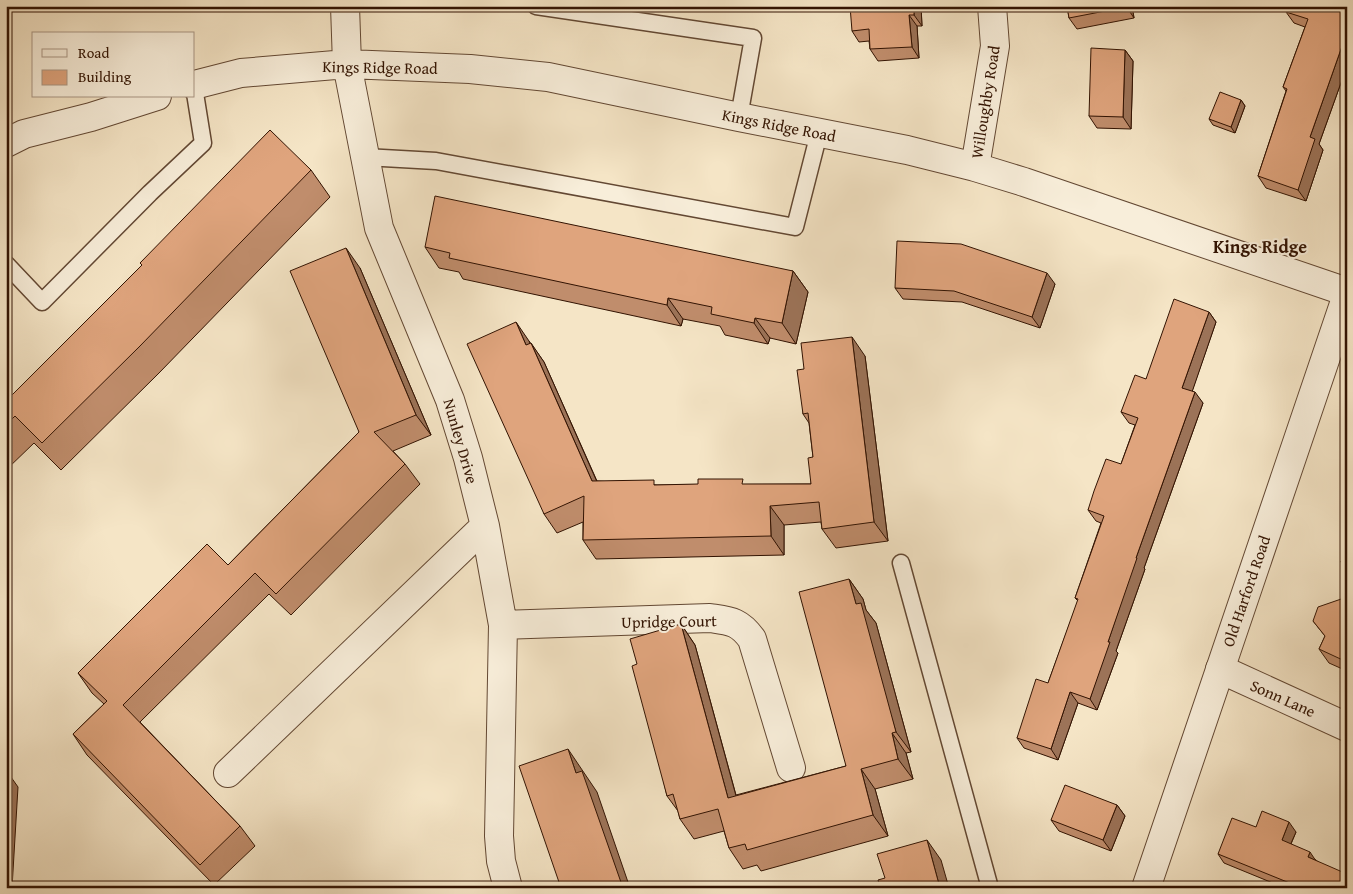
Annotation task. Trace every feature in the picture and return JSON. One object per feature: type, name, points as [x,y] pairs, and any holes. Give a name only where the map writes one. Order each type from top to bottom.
[{"type":"street","name":"Nunley Drive","points":[[345,6],[347,64],[378,228],[450,400],[468,458],[485,526],[503,625],[499,836],[501,860],[508,888]]},
{"type":"street","name":"Willoughby Road","points":[[975,167],[995,46],[992,6]]},
{"type":"street","name":"Kings Ridge Road","points":[[195,86],[241,73],[347,64],[470,69],[548,77],[906,150],[975,167],[1347,292]]},
{"type":"street","points":[[6,143],[24,134],[91,117],[151,98]]},
{"type":"street","name":"Old Harford Road","points":[[1146,888],[1347,295]]},
{"type":"street","points":[[228,773],[485,526]]},
{"type":"street","name":"Upridge Court","points":[[503,625],[710,618],[733,621],[744,628],[752,638],[791,768]]},
{"type":"street","name":"Sonn Lane","points":[[1220,669],[1347,727]]},
{"type":"lane","points":[[536,6],[753,38],[739,117]]},
{"type":"lane","points":[[6,264],[42,302],[150,193],[203,143],[195,92]]},
{"type":"lane","points":[[365,157],[436,161],[795,227],[819,133]]},
{"type":"lane","points":[[901,563],[990,888]]},
{"type":"building","points":[[850,6],[914,6],[914,15],[909,15],[912,47],[870,49],[869,29],[852,31]]},
{"type":"building","points":[[1067,6],[1126,6],[1126,7],[1069,18]]},
{"type":"building","points":[[1288,6],[1347,6],[1347,32],[1310,137],[1315,139],[1298,190],[1258,176],[1287,89],[1283,87],[1308,19],[1286,12]]},
{"type":"building","points":[[1091,48],[1125,50],[1123,117],[1089,116]]},
{"type":"building","points":[[1220,92],[1241,100],[1231,127],[1209,119]]},
{"type":"building","points":[[270,130],[311,170],[140,346],[42,443],[15,416],[6,425],[6,397],[8,399],[142,265],[140,263]]},
{"type":"building","points":[[435,196],[793,271],[782,323],[755,318],[754,323],[711,314],[712,307],[668,298],[667,305],[449,258],[450,253],[425,247]]},
{"type":"building","points":[[897,241],[961,244],[1047,273],[1032,317],[954,291],[895,288]]},
{"type":"building","points":[[346,248],[416,415],[374,432],[405,464],[276,594],[255,573],[123,705],[240,826],[200,865],[73,734],[107,701],[78,673],[207,544],[228,565],[359,432],[290,271]]},
{"type":"building","points":[[1174,299],[1209,312],[1182,388],[1195,392],[1136,558],[1090,699],[1070,692],[1051,749],[1017,738],[1036,679],[1048,683],[1078,599],[1075,598],[1104,516],[1088,510],[1106,459],[1121,464],[1138,418],[1121,412],[1135,375],[1146,379]]},
{"type":"building","points":[[516,322],[526,345],[531,343],[592,481],[654,480],[654,485],[698,484],[698,479],[743,479],[742,484],[811,484],[808,458],[813,457],[808,413],[803,414],[797,370],[804,369],[801,343],[852,337],[874,522],[822,529],[819,502],[770,506],[771,536],[583,540],[584,496],[544,514],[467,344]]},
{"type":"building","points":[[1347,548],[1347,564],[1341,562]]},
{"type":"building","points":[[849,579],[856,604],[861,603],[896,732],[892,733],[898,759],[861,769],[873,815],[747,850],[745,844],[729,848],[718,809],[680,819],[673,794],[667,796],[632,666],[637,664],[630,639],[681,624],[728,798],[846,766],[799,592]]},
{"type":"building","points":[[1347,597],[1347,662],[1319,649],[1325,636],[1313,621],[1318,607]]},
{"type":"building","points":[[568,749],[576,773],[582,771],[623,888],[561,888],[519,766]]},
{"type":"building","points":[[1065,785],[1117,805],[1103,840],[1051,820]]},
{"type":"building","points":[[1262,811],[1289,822],[1282,840],[1310,852],[1308,857],[1347,874],[1347,888],[1302,888],[1218,854],[1232,818],[1256,827]]},
{"type":"building","points":[[927,840],[940,888],[880,888],[878,880],[885,878],[877,854]]},
{"type":"district","name":"Kings Ridge","points":[[1260,246]]}]
